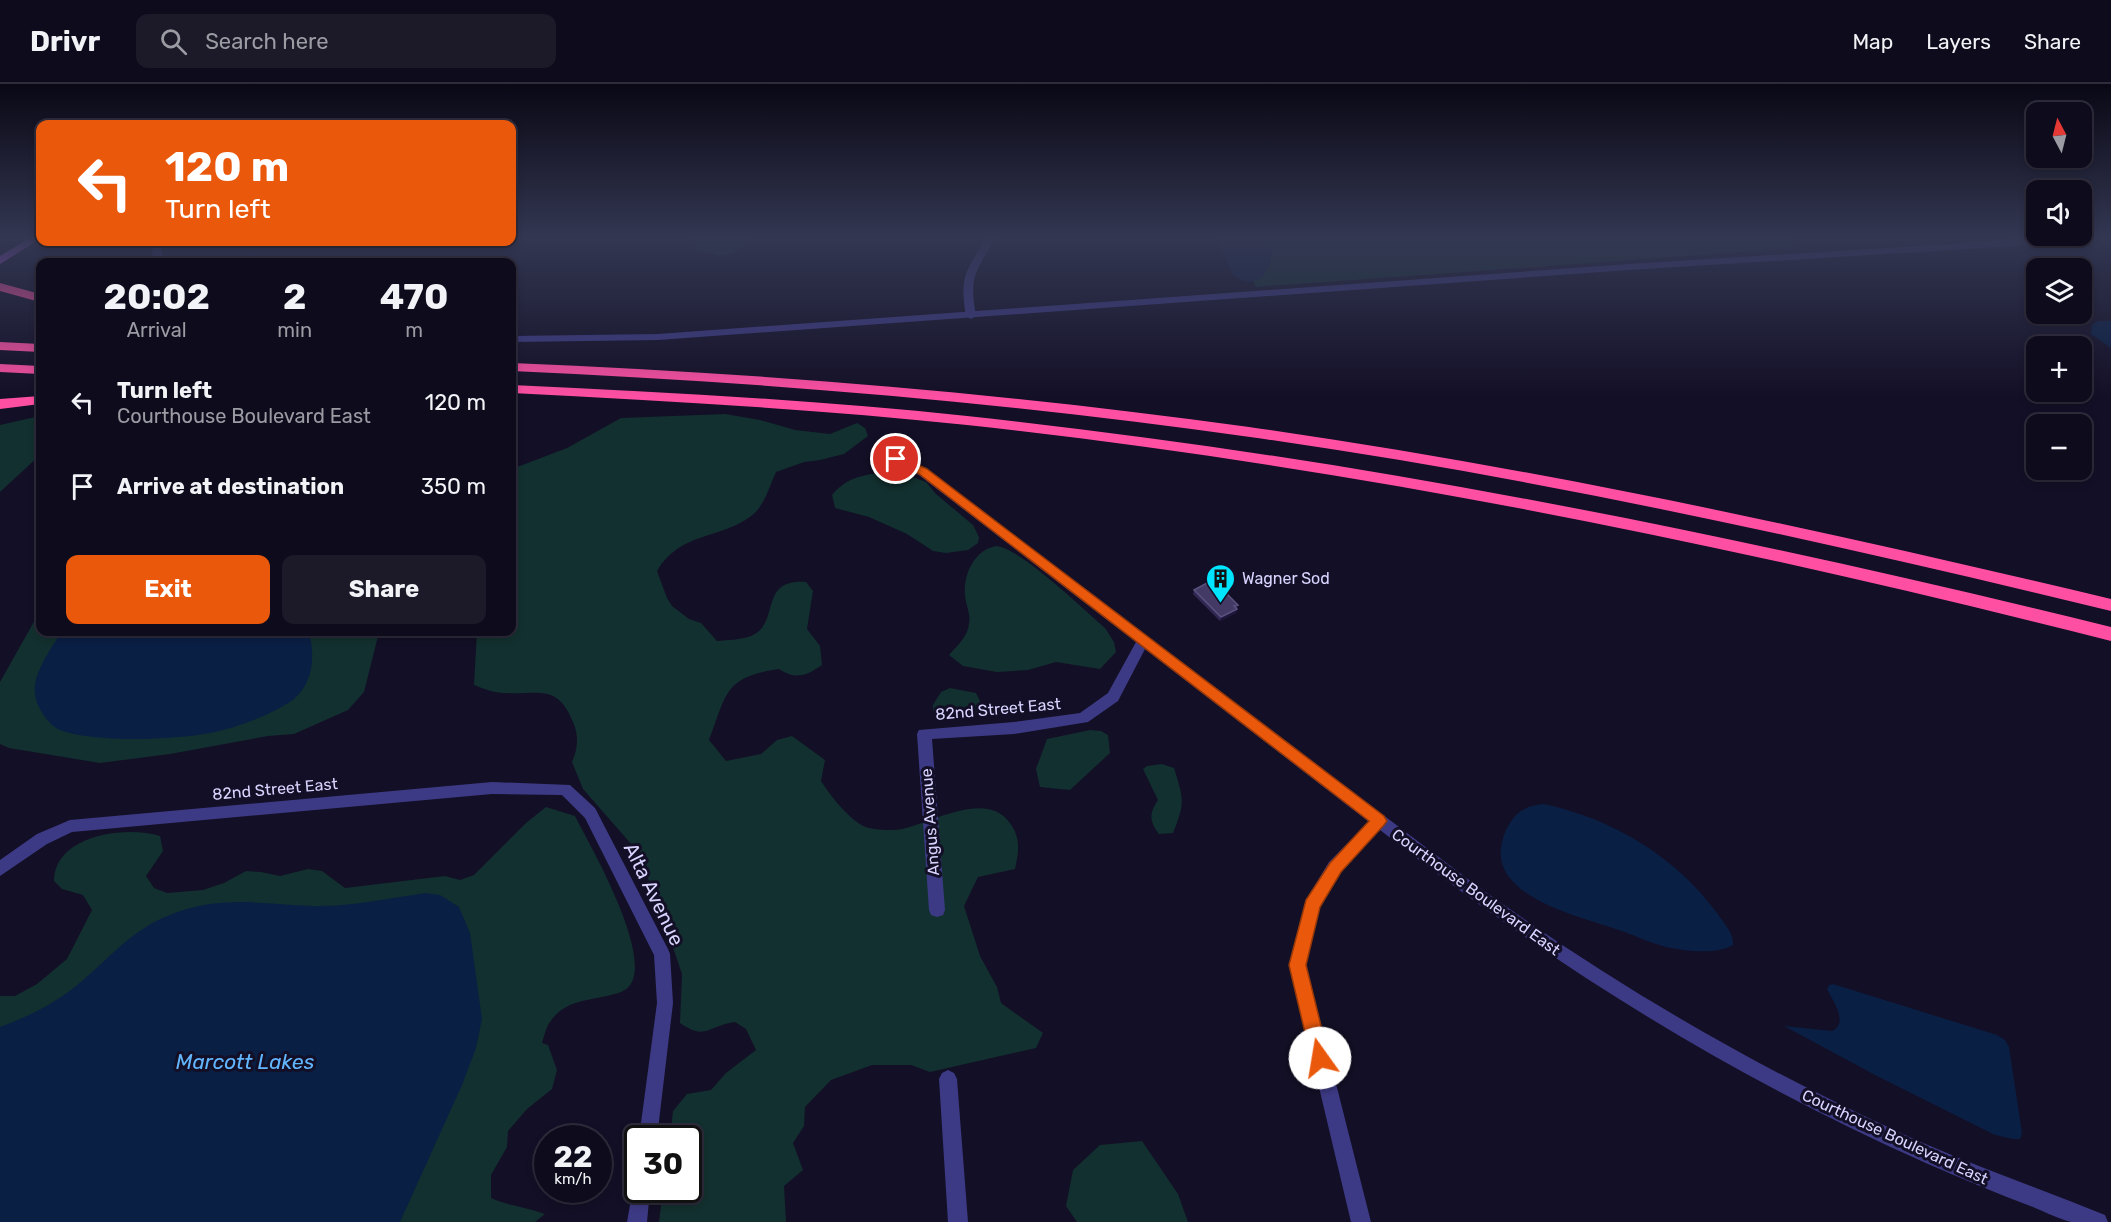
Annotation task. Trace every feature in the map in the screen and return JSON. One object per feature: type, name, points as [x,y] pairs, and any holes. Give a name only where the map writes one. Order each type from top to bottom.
[{"type":"highway","points":[[19,292],[36,297]]},
{"type":"highway","points":[[0,346],[36,348]]},
{"type":"highway","points":[[516,362],[940,395],[1129,416],[1292,439],[1498,473],[1710,514],[1916,558],[2111,605]]},
{"type":"highway","points":[[516,367],[612,371]]},
{"type":"highway","points":[[0,368],[36,370]]},
{"type":"highway","points":[[516,390],[733,401],[949,419],[1277,461],[1509,501],[1659,530],[1871,575],[2111,634]]},
{"type":"highway","points":[[0,404],[36,400]]},
{"type":"street","points":[[968,292],[971,315]]},
{"type":"street","points":[[516,339],[623,339],[1285,292]]},
{"type":"street","name":"Courthouse Boulevard East","points":[[878,455],[896,459],[923,472],[1379,821],[1551,948],[1667,1020],[1845,1116],[2030,1198],[2098,1222]]},
{"type":"street","name":"82nd Street East","points":[[924,734],[1014,728],[1083,718],[1113,697],[1143,640]]},
{"type":"street","name":"Angus Avenue","points":[[924,734],[937,910]]},
{"type":"street","name":"82nd Street East","points":[[0,869],[42,839],[70,826],[482,789],[565,789]]},
{"type":"street","name":"Alta Avenue","points":[[565,789],[590,813],[662,954],[665,1003],[650,1125]]},
{"type":"street","points":[[1361,1222],[1298,965],[1312,905],[1335,867],[1379,821]]},
{"type":"street","points":[[948,1079],[958,1222]]},
{"type":"street","points":[[637,1222],[640,1203]]},
{"type":"green space","points":[[725,414],[760,420],[795,430],[830,434],[857,423],[865,428],[868,436],[844,454],[804,462],[776,472],[756,512],[740,523],[677,549],[666,558],[657,571],[672,606],[689,619],[701,623],[717,641],[751,636],[760,630],[766,622],[775,594],[781,587],[791,583],[806,582],[813,591],[807,629],[820,646],[822,665],[801,675],[791,675],[779,669],[761,672],[737,683],[725,699],[709,740],[726,761],[761,754],[777,740],[792,736],[825,760],[821,781],[849,815],[869,828],[902,829],[958,811],[987,809],[999,813],[1016,833],[1018,850],[1015,869],[978,877],[964,906],[980,956],[997,987],[1001,1003],[1043,1033],[1036,1048],[930,1072],[911,1065],[872,1065],[831,1080],[805,1107],[804,1126],[793,1143],[803,1170],[784,1186],[786,1222],[659,1222],[661,1203],[702,1203],[702,1125],[671,1125],[673,1111],[687,1094],[711,1090],[726,1073],[756,1050],[746,1029],[735,1022],[701,1032],[680,1023],[682,974],[653,889],[632,845],[583,789],[572,762],[577,747],[577,737],[567,710],[560,701],[546,694],[501,693],[474,685],[477,636],[516,636],[516,467],[567,448],[621,418]]},
{"type":"green space","points":[[36,417],[36,459],[0,492],[0,425]]},
{"type":"green space","points":[[871,474],[904,474],[926,482],[936,494],[973,525],[979,537],[978,543],[968,550],[946,553],[933,551],[907,534],[869,517],[835,508],[832,495],[836,490],[849,481]]},
{"type":"green space","points":[[996,546],[1006,549],[1035,568],[1105,628],[1114,642],[1116,652],[1100,669],[1056,662],[1028,670],[997,672],[963,666],[949,655],[967,633],[969,617],[965,588],[968,572],[976,558],[988,548]]},
{"type":"green space","points":[[36,618],[36,636],[378,636],[364,692],[348,710],[294,734],[268,736],[170,754],[100,763],[9,748],[0,744],[0,682]]},
{"type":"green space","points":[[950,688],[976,693],[984,709],[965,719],[952,719],[939,715],[933,711],[933,705],[941,692]]},
{"type":"green space","points":[[1090,730],[1101,731],[1108,735],[1110,753],[1070,790],[1040,787],[1036,769],[1047,739]]},
{"type":"green space","points":[[1162,764],[1174,768],[1182,801],[1180,815],[1173,833],[1159,834],[1151,817],[1158,800],[1143,769],[1147,766]]},
{"type":"green space","name":"Marcott Lakes","points":[[546,807],[575,816],[620,908],[630,936],[635,961],[633,981],[621,992],[582,1001],[564,1008],[546,1029],[542,1043],[548,1045],[557,1070],[552,1089],[527,1109],[508,1131],[507,1147],[491,1175],[491,1198],[545,1214],[535,1222],[0,1222],[0,996],[15,996],[37,984],[67,959],[92,910],[83,895],[62,889],[54,881],[57,865],[66,853],[94,837],[112,833],[146,833],[160,836],[163,851],[146,876],[154,888],[167,893],[203,890],[224,883],[246,871],[280,876],[308,869],[322,871],[345,888],[445,876],[460,880],[474,875],[526,823]]},
{"type":"green space","points":[[1142,1141],[1178,1194],[1188,1222],[1077,1222],[1066,1206],[1073,1170],[1100,1145]]},
{"type":"water","points":[[2098,321],[2111,321],[2111,348],[2091,334],[2092,325]]},
{"type":"water","points":[[59,636],[310,636],[312,659],[306,685],[301,692],[286,705],[254,720],[210,733],[176,737],[113,739],[60,730],[43,715],[36,699],[35,686],[48,653]]},
{"type":"water","points":[[1544,804],[1594,819],[1618,830],[1662,857],[1682,874],[1717,913],[1730,932],[1733,945],[1709,951],[1666,947],[1575,916],[1531,896],[1519,887],[1505,871],[1501,860],[1501,848],[1506,830],[1517,814],[1531,806]]},
{"type":"water","name":"Marcott Lakes","points":[[426,893],[440,895],[459,907],[470,933],[482,1019],[476,1048],[462,1085],[400,1222],[0,1222],[0,1027],[59,999],[140,931],[152,923],[185,910],[203,905],[239,902],[313,906],[341,905]]},
{"type":"water","points":[[1833,984],[1997,1035],[2005,1040],[2009,1047],[2022,1133],[2020,1139],[1995,1135],[1784,1026],[1832,1031],[1837,1027],[1838,1012],[1827,989]]},
{"type":"building","name":"Wagner Sod","points":[[1209,582],[1218,592],[1222,589],[1238,605],[1234,606],[1237,609],[1221,617],[1194,590]]},
{"type":"place","name":"Wagner Sod","points":[[1221,604]]},
{"type":"route","points":[[896,459],[923,472],[1379,821],[1335,867],[1312,905],[1298,965],[1320,1058]]}]
